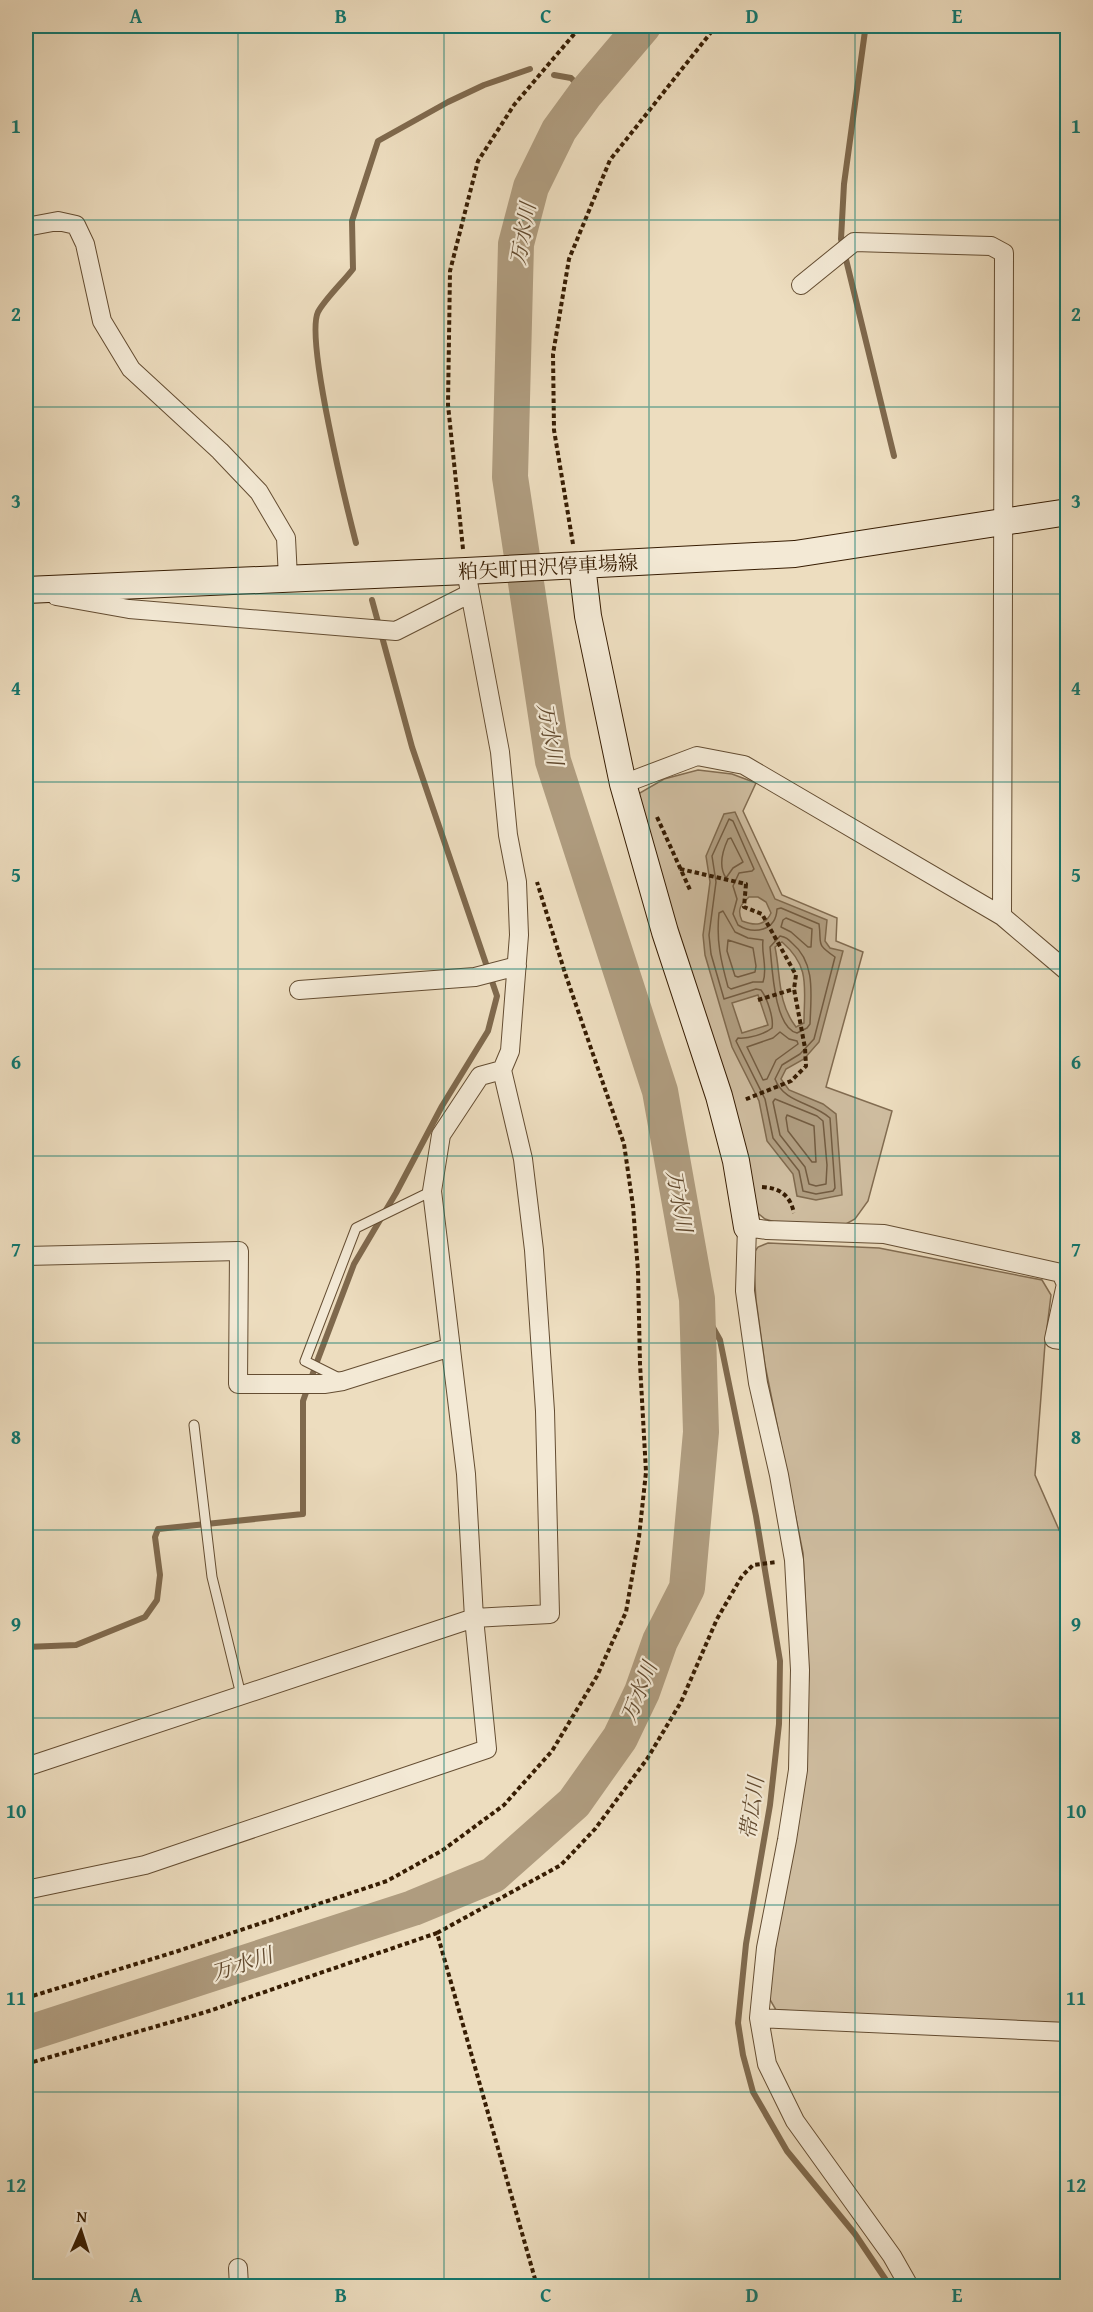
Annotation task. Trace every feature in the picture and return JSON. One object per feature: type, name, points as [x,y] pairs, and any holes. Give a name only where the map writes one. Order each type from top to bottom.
[{"type":"main road","name":"粕矢町田沢停車場線","points":[[26,590],[288,578],[471,578],[575,565],[795,554],[1068,512]]},
{"type":"main road","points":[[575,565],[588,616],[622,784],[665,932],[719,1096],[736,1161],[747,1227]]},
{"type":"street","points":[[26,227],[58,221],[76,225],[85,244],[102,321],[131,369],[220,451],[259,492],[286,538],[288,578]]},
{"type":"street","points":[[801,285],[854,242],[991,246],[1004,254],[1002,916]]},
{"type":"street","points":[[26,590],[129,609],[396,631],[471,578],[500,752],[508,835],[517,882],[519,935],[511,967],[510,1051],[502,1070],[523,1159],[534,1250],[545,1411],[550,1614],[474,1618],[26,1767]]},
{"type":"street","points":[[622,784],[697,756],[744,765],[1002,916],[1068,972]]},
{"type":"street","points":[[300,990],[483,975],[511,967]]},
{"type":"street","points":[[26,1890],[145,1865],[487,1749],[474,1618],[466,1474],[432,1191],[441,1134],[480,1076],[502,1070]]},
{"type":"street","points":[[909,2286],[892,2256],[795,2121],[767,2064],[759,2018],[766,1948],[798,1770],[800,1670],[794,1560],[779,1475],[758,1383],[745,1291],[747,1227],[767,1230],[884,1234],[1061,1273],[1066,1284],[1054,1339],[1068,1341]]},
{"type":"street","points":[[26,1256],[238,1251],[238,1384],[302,1383],[332,1379],[451,1347]]},
{"type":"street","points":[[759,2018],[1068,2032]]},
{"type":"street","points":[[238,2268],[239,2286]]},
{"type":"lane","points":[[332,1379],[305,1361],[356,1228],[432,1191]]},
{"type":"lane","points":[[194,1425],[212,1577],[241,1695]]},
{"type":"path","points":[[471,578],[448,405],[450,271],[478,161],[514,105],[581,26]]},
{"type":"path","points":[[575,565],[554,430],[553,354],[569,259],[610,160],[716,26]]},
{"type":"path","points":[[655,811],[691,892]]},
{"type":"path","points":[[680,869],[746,884],[744,907],[762,914],[796,975],[794,989],[806,1066],[791,1081],[744,1100]]},
{"type":"path","points":[[26,1998],[178,1951],[387,1881],[442,1850],[504,1805],[552,1751],[597,1676],[626,1612],[639,1537],[646,1472],[638,1271],[633,1206],[624,1144],[565,973],[536,878]]},
{"type":"path","points":[[758,1000],[794,989]]},
{"type":"path","points":[[26,2064],[206,2012],[437,1933],[561,1865],[595,1828],[647,1759],[681,1701],[708,1644],[717,1619],[742,1576],[753,1565],[777,1562]]},
{"type":"path","points":[[437,1933],[537,2286]]},
{"type":"shaded area","points":[[698,770],[732,774],[756,783],[743,811],[782,895],[837,918],[836,941],[863,952],[826,1087],[892,1111],[868,1201],[855,1219],[846,1224],[778,1223],[765,1219],[754,1210],[638,794],[664,779]]},
{"type":"shaded area","points":[[768,1243],[879,1248],[1042,1280],[1051,1295],[1035,1475],[1067,1548],[1067,2026],[776,2010],[769,1998],[809,1677],[803,1553],[765,1365],[756,1300],[753,1254],[758,1247]]},
{"type":"water","points":[[735,812],[775,899],[827,920],[825,941],[830,948],[843,951],[819,1042],[804,1059],[786,1069],[781,1079],[789,1090],[823,1104],[836,1114],[842,1195],[816,1200],[797,1196],[793,1174],[767,1141],[759,1101],[732,1047],[705,955],[703,935],[710,882],[706,856],[724,814]],"holes":[[[749,897],[758,897],[766,902],[771,913],[763,923],[751,924],[742,921],[740,908]],[[782,942],[798,960],[802,969],[805,989],[804,1023],[796,1027],[783,998],[775,947]],[[758,995],[768,1025],[742,1033],[732,1003]]]},
{"type":"waterway","name":"万水川","points":[[26,2034],[413,1908],[493,1875],[574,1803],[620,1738],[642,1692],[660,1641],[687,1588],[701,1432],[697,1299],[660,1091],[553,761],[510,477],[516,244],[531,187],[559,130],[586,93],[643,26]]},
{"type":"waterway","points":[[868,26],[865,31],[844,184],[841,239],[894,456]]},
{"type":"waterway","points":[[356,543],[322,388],[316,328],[321,307],[353,269],[352,221],[378,141],[448,102],[484,85],[530,69]]},
{"type":"waterway","points":[[554,75],[571,78],[586,93]]},
{"type":"waterway","points":[[26,1647],[76,1645],[145,1617],[157,1600],[160,1575],[155,1537],[158,1529],[303,1514],[303,1401],[354,1264],[396,1193],[442,1106],[488,1031],[497,996],[412,747],[372,600]]},
{"type":"waterway","name":"帯広川","points":[[697,1299],[720,1340],[756,1516],[780,1661],[779,1724],[770,1805],[746,1944],[738,2023],[743,2055],[753,2092],[787,2151],[855,2234],[890,2286]]}]
